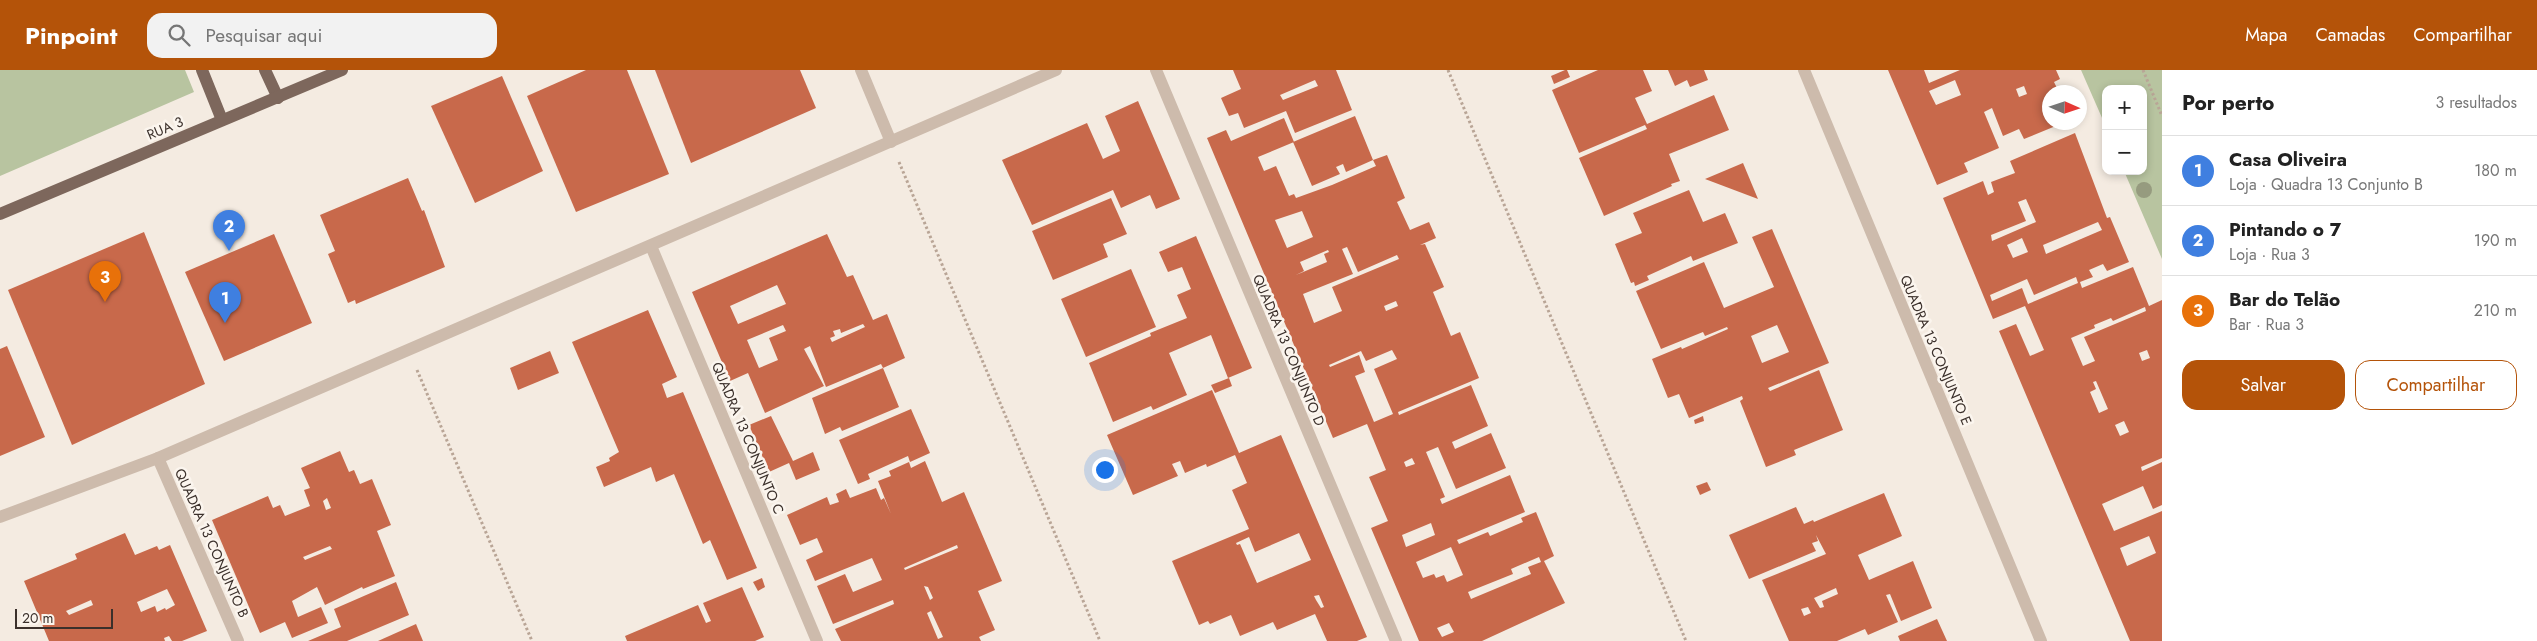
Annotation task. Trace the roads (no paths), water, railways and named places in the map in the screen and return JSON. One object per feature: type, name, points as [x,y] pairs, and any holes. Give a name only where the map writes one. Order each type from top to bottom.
[{"type":"main road","points":[[202,70],[222,120]]},
{"type":"main road","points":[[265,70],[278,98]]},
{"type":"main road","name":"RUA 3","points":[[0,214],[342,70]]},
{"type":"street","points":[[861,70],[891,142]]},
{"type":"street","points":[[0,517],[158,458],[1056,70]]},
{"type":"street","name":"QUADRA 13 CONJUNTO D","points":[[1156,70],[1396,641]]},
{"type":"street","name":"QUADRA 13 CONJUNTO E","points":[[1804,70],[2041,641]]},
{"type":"street","name":"QUADRA 13 CONJUNTO C","points":[[651,246],[817,641]]},
{"type":"street","name":"QUADRA 13 CONJUNTO B","points":[[158,458],[238,641]]},
{"type":"place","name":"Pintando o 7","points":[[229,251]]},
{"type":"place","name":"Bar do Telão","points":[[105,302]]},
{"type":"place","name":"Casa Oliveira","points":[[225,323]]}]
